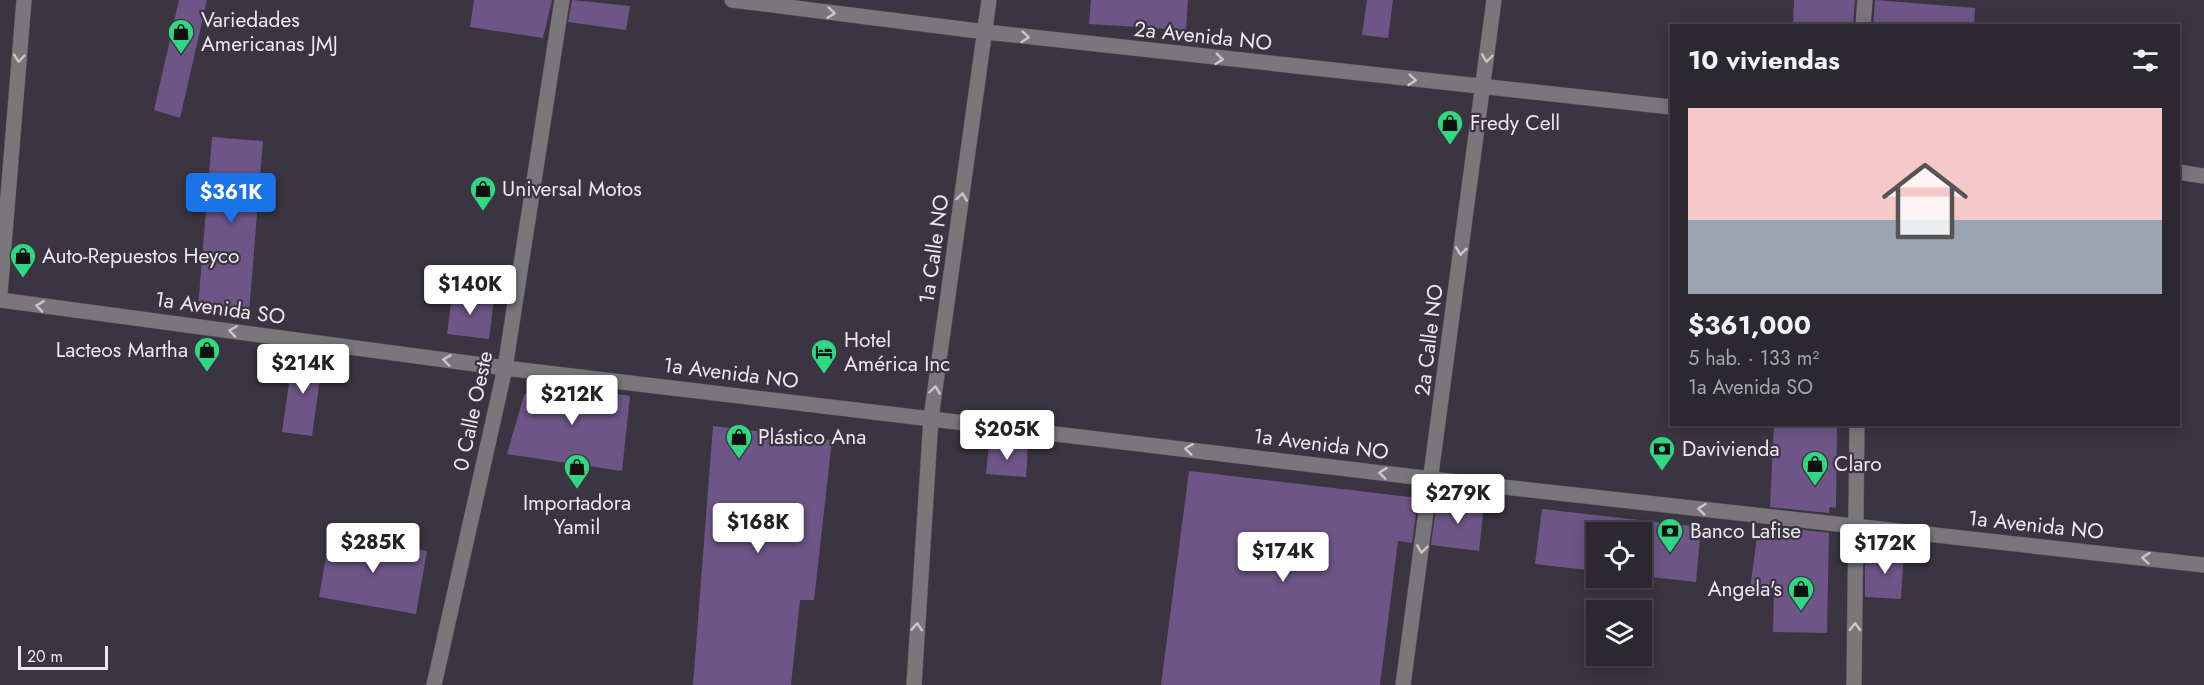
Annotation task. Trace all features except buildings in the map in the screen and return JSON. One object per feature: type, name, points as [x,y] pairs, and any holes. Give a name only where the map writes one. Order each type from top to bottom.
[{"type":"street","points":[[0,294],[24,0]]},
{"type":"street","name":"0 Calle Oeste","points":[[434,685],[505,368],[562,0]]},
{"type":"street","name":"2a Avenida NO","points":[[732,0],[986,33],[1670,107]]},
{"type":"street","name":"1a Calle NO","points":[[914,685],[931,418],[989,0]]},
{"type":"street","name":"2a Calle NO","points":[[1402,685],[1432,479],[1494,0]]},
{"type":"street","points":[[1863,24],[1865,0]]},
{"type":"street","points":[[2180,172],[2204,176]]},
{"type":"street","name":"1a Avenida SO","points":[[0,300],[505,368]]},
{"type":"street","name":"1a Avenida NO","points":[[505,368],[1432,479],[2204,565]]},
{"type":"street","points":[[1854,685],[1857,426]]},
{"type":"place","name":"Variedades Americanas JMJ","points":[[181,55]]},
{"type":"place","name":"Fredy Cell","points":[[1450,146]]},
{"type":"place","name":"Universal Motos","points":[[483,212]]},
{"type":"place","name":"Auto-Repuestos Heyco","points":[[23,279]]},
{"type":"place","name":"Lacteos Martha","points":[[207,373]]},
{"type":"place","name":"Hotel América Inc","points":[[824,375]]},
{"type":"place","name":"Plástico Ana","points":[[739,460]]},
{"type":"place","name":"Davivienda","points":[[1662,472]]},
{"type":"place","name":"Claro","points":[[1815,487]]},
{"type":"place","name":"Importadora Yamil","points":[[577,490]]},
{"type":"place","name":"Banco Lafise","points":[[1670,554]]},
{"type":"place","name":"Angela's","points":[[1801,612]]}]
